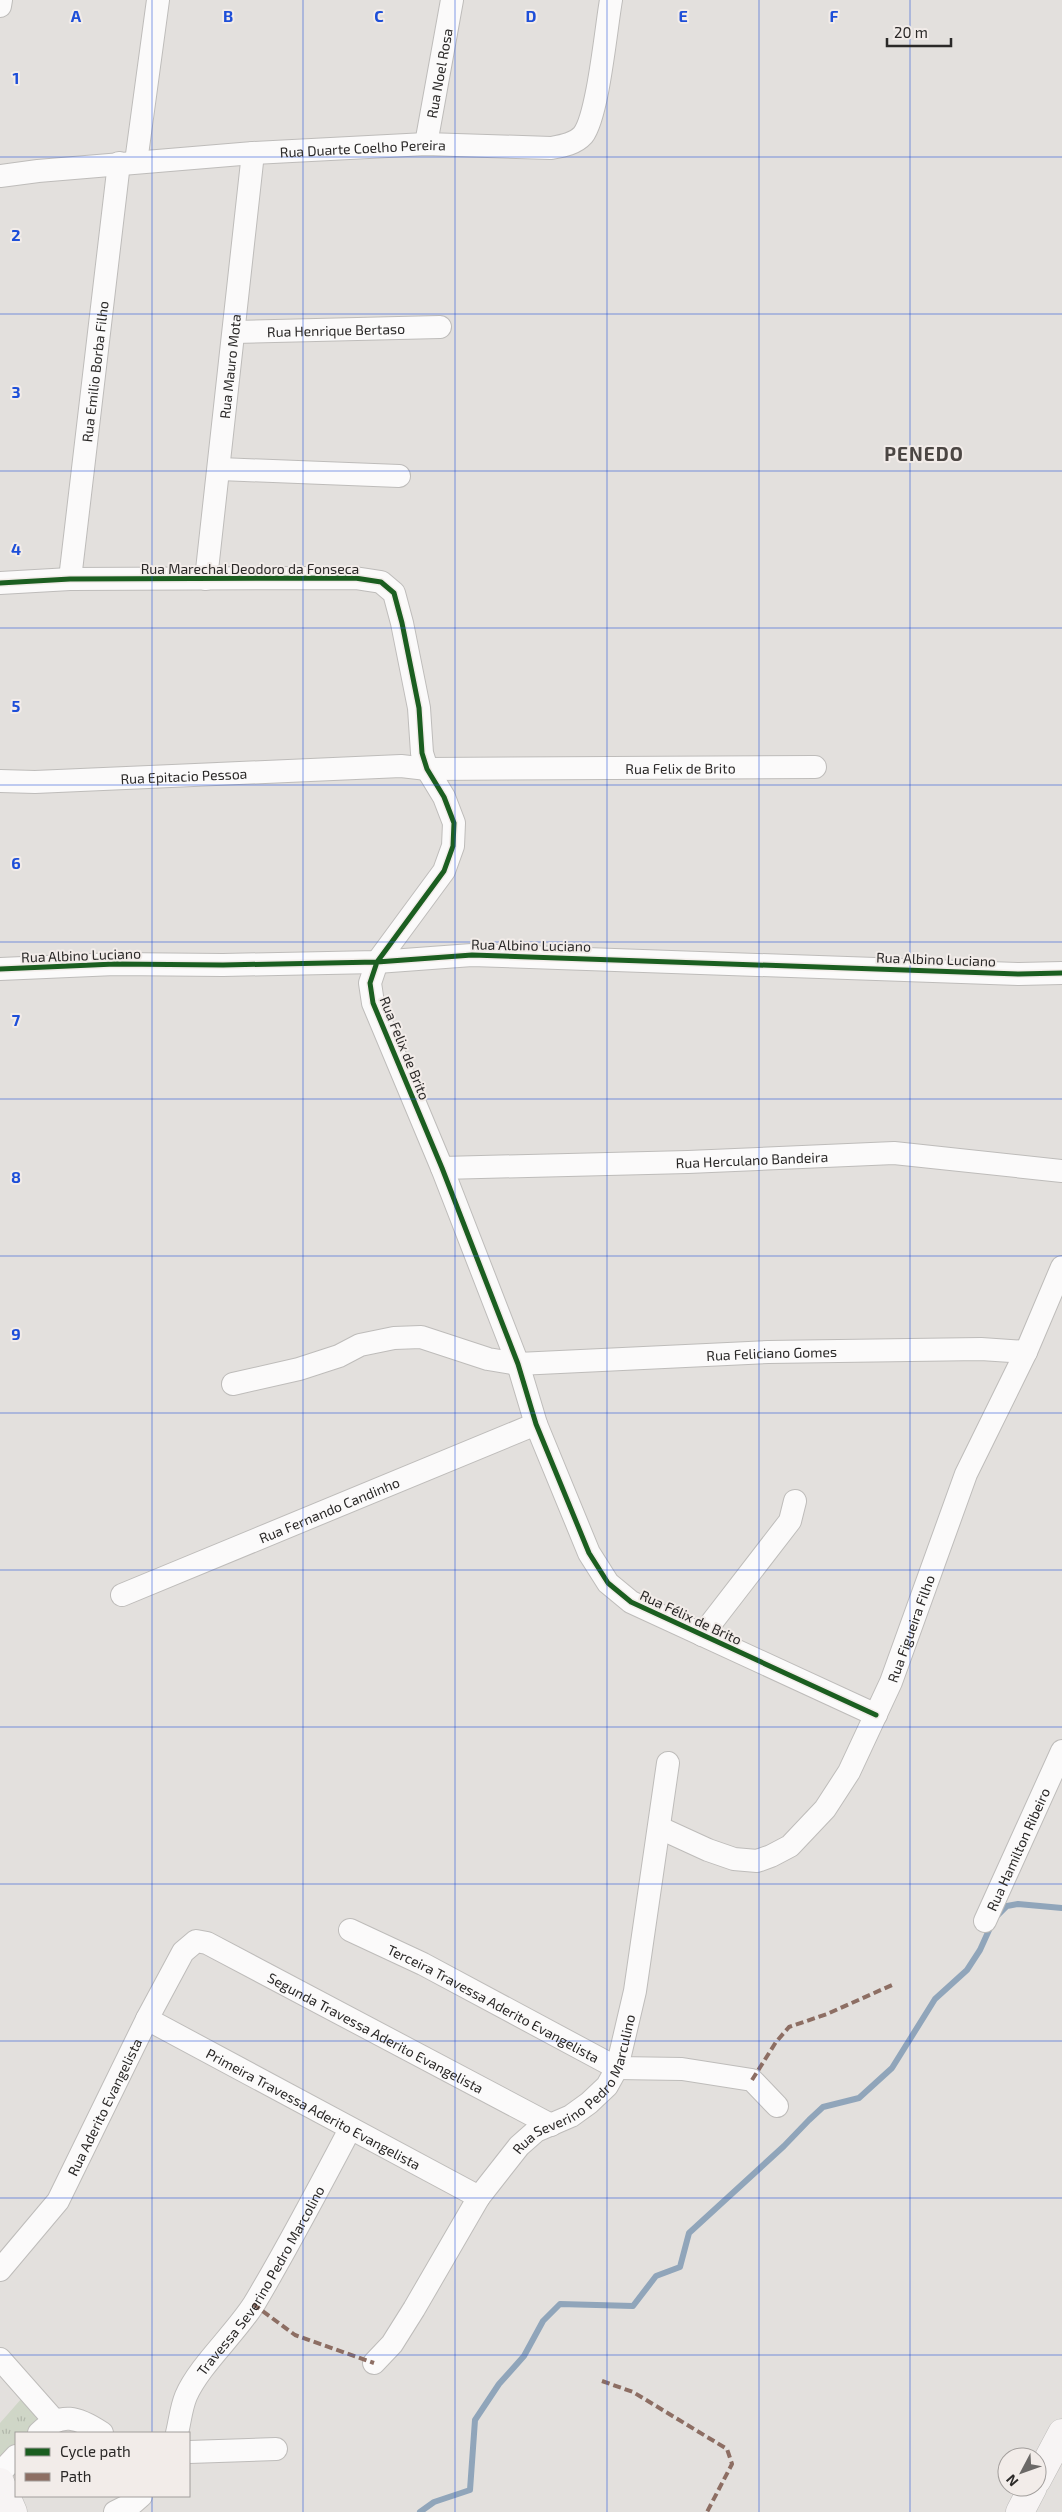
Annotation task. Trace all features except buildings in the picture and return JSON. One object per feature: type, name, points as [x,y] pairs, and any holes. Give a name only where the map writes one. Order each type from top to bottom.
[{"type":"street","points":[[0,6],[1,0]]},
{"type":"street","name":"Rua Emilio Borba Filho","points":[[70,580],[127,163],[158,0]]},
{"type":"street","name":"Rua Noel Rosa","points":[[426,144],[452,0]]},
{"type":"street","name":"Rua Duarte Coelho Pereira","points":[[0,176],[253,153],[426,144],[551,148],[567,146],[583,136],[594,108],[611,0]]},
{"type":"street","name":"Rua Mauro Mota","points":[[206,579],[220,469],[253,153]]},
{"type":"street","name":"Rua Henrique Bertaso","points":[[234,332],[440,327]]},
{"type":"street","points":[[220,469],[399,476]]},
{"type":"street","name":"Rua Marechal Deodoro da Fonseca","points":[[0,583],[70,580],[355,578],[374,580],[387,586],[394,593],[419,708],[425,761]]},
{"type":"street","name":"Rua Felix de Brito","points":[[518,1364],[442,1168],[373,1003],[370,983],[377,962],[444,871],[453,846],[454,823],[444,797],[425,761],[815,767]]},
{"type":"street","name":"Rua Epitacio Pessoa","points":[[0,781],[35,782],[366,768],[401,766],[425,761]]},
{"type":"street","name":"Rua Albino Luciano","points":[[0,969],[115,964],[223,965],[377,962],[492,955],[1019,974],[1062,973]]},
{"type":"street","name":"Rua Herculano Bandeira","points":[[442,1168],[688,1162],[894,1154],[1062,1171]]},
{"type":"street","name":"Rua Figueira Filho","points":[[660,1828],[708,1850],[734,1858],[756,1861],[772,1856],[790,1846],[825,1809],[849,1772],[891,1682],[966,1474],[1026,1352],[1062,1267]]},
{"type":"street","name":"Rua Feliciano Gomes","points":[[233,1384],[299,1369],[339,1356],[360,1345],[394,1338],[421,1337],[488,1358],[518,1364],[768,1352],[981,1349],[1026,1352]]},
{"type":"street","name":"Rua Félix de Brito","points":[[518,1364],[536,1424],[589,1552],[608,1583],[631,1602],[876,1714]]},
{"type":"street","name":"Rua Fernando Candinho","points":[[122,1595],[536,1424]]},
{"type":"street","points":[[702,1635],[790,1521],[795,1501]]},
{"type":"street","name":"Rua Hamilton Ribeiro","points":[[985,1921],[1062,1750]]},
{"type":"street","name":"Rua Severino Pedro Marculino","points":[[374,2364],[392,2344],[479,2197],[519,2146],[536,2131],[572,2116],[589,2103],[608,2086],[617,2068],[635,1991],[668,1763]]},
{"type":"street","name":"Terceira Travessa Aderito Evangelista","points":[[350,1930],[423,1964],[617,2068],[682,2069],[752,2080],[777,2106]]},
{"type":"street","name":"Rua Aderito Evangelista","points":[[0,2270],[58,2201],[147,2019],[183,1952],[190,1945],[201,1940]]},
{"type":"street","name":"Segunda Travessa Aderito Evangelista","points":[[201,1940],[550,2125]]},
{"type":"street","name":"Primeira Travessa Aderito Evangelista","points":[[147,2019],[479,2197]]},
{"type":"street","name":"Travessa Severino Pedro Marcolino","points":[[177,2432],[186,2397],[196,2379],[238,2329],[254,2304],[295,2234],[350,2129]]},
{"type":"street","points":[[0,2359],[46,2426],[68,2418],[87,2423],[100,2432]]},
{"type":"street","points":[[1047,2462],[1062,2434]]},
{"type":"street","points":[[190,2452],[276,2449]]},
{"type":"street","points":[[4,2492],[15,2459]]},
{"type":"street","points":[[115,2512],[134,2503],[140,2497]]},
{"type":"street","points":[[1020,2512],[1028,2497]]},
{"type":"green space","points":[[22,2398],[38,2416],[38,2421],[31,2432],[15,2432],[15,2450],[0,2460],[0,2423]]},
{"type":"waterway","points":[[420,2512],[434,2502],[470,2490],[475,2420],[499,2384],[524,2356],[543,2321],[560,2304],[633,2306],[656,2276],[680,2267],[689,2233],[784,2146],[823,2107],[859,2098],[892,2068],[935,1999],[967,1970],[980,1950],[994,1919],[1007,1906],[1018,1904],[1062,1908]]},
{"type":"marked path","points":[[752,2080],[776,2042],[789,2027],[827,2014],[892,1985]]},
{"type":"marked path","points":[[253,2304],[295,2335],[374,2363]]},
{"type":"marked path","points":[[602,2381],[633,2392],[727,2449],[732,2464],[707,2512]]},
{"type":"cycle path","points":[[0,583],[70,579],[355,578],[381,582],[394,593],[419,708],[422,753],[427,769],[444,797],[454,823],[453,846],[444,871],[377,962],[370,983],[373,1003],[442,1168],[518,1364],[536,1424],[589,1553],[608,1583],[631,1602],[876,1715]]},
{"type":"cycle path","points":[[0,969],[115,964],[223,965],[377,962],[472,955],[1019,974],[1062,973]]},
{"type":"district","name":"PENEDO","points":[[924,453]]}]
